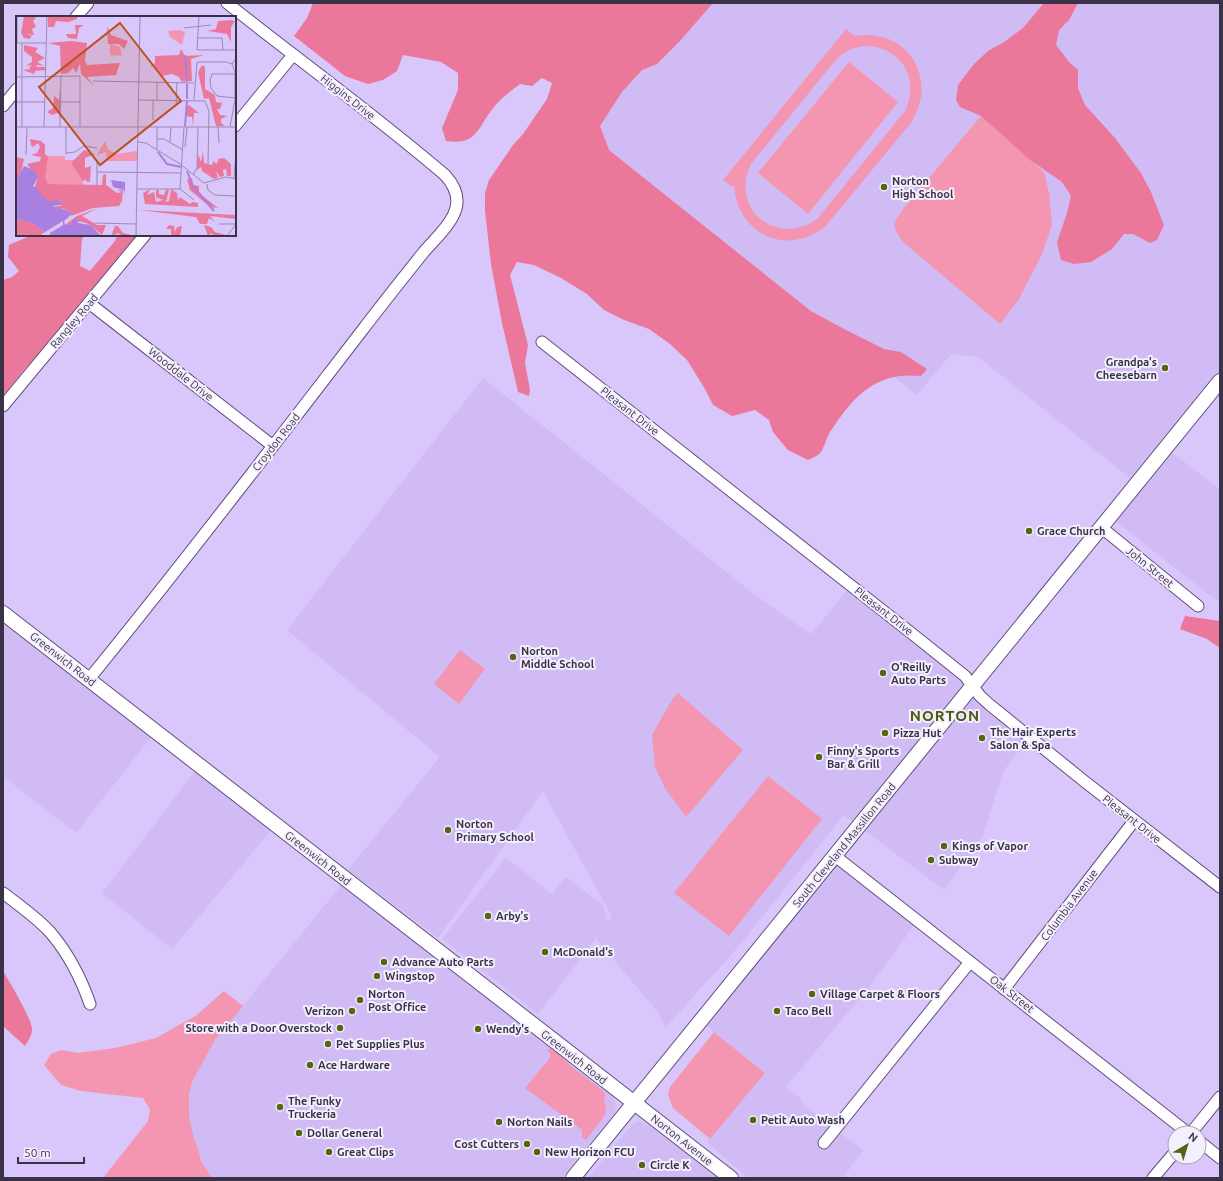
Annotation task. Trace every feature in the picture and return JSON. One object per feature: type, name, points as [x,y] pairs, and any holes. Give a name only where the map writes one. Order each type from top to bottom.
[{"type":"main road","name":"South Cleveland Massillon Road","points":[[574,1178],[1220,381]]},
{"type":"main road","name":"Greenwich Road","points":[[3,613],[634,1103]]},
{"type":"main road","name":"Norton Avenue","points":[[634,1103],[730,1178]]},
{"type":"street","points":[[77,16],[88,3]]},
{"type":"street","name":"Higgins Drive","points":[[227,3],[349,98],[445,176],[453,186],[457,201]]},
{"type":"street","points":[[236,125],[293,55]]},
{"type":"street","points":[[3,106],[16,90]]},
{"type":"street","name":"Croydon Road","points":[[89,679],[395,289],[450,222],[455,212],[457,201]]},
{"type":"street","name":"Rangley Road","points":[[3,406],[144,236]]},
{"type":"street","name":"Wooddale Drive","points":[[89,303],[273,446]]},
{"type":"street","name":"Pleasant Drive","points":[[542,342],[965,676],[972,687],[990,705],[1134,821],[1220,887]]},
{"type":"street","name":"John Street","points":[[1102,528],[1198,606]]},
{"type":"street","name":"Columbia Avenue","points":[[1004,989],[1134,821]]},
{"type":"street","name":"Oak Street","points":[[835,856],[1180,1125]]},
{"type":"street","points":[[3,893],[37,919],[51,933],[70,960],[83,985],[90,1004]]},
{"type":"street","points":[[824,1143],[970,962]]},
{"type":"street","points":[[1197,1125],[1220,1097]]},
{"type":"street","points":[[1207,1147],[1220,1158]]},
{"type":"street","points":[[1153,1178],[1167,1161]]},
{"type":"shaded area","points":[[313,3],[713,3],[679,42],[657,64],[642,70],[622,92],[600,126],[609,150],[811,311],[884,349],[901,352],[927,369],[921,376],[891,378],[878,382],[867,389],[847,408],[829,435],[821,452],[808,460],[788,450],[773,432],[769,420],[755,410],[732,416],[713,405],[687,360],[670,344],[649,329],[624,320],[604,310],[587,294],[561,278],[534,265],[517,262],[510,275],[528,345],[525,363],[530,390],[529,396],[518,392],[502,323],[491,264],[485,211],[485,193],[489,180],[547,99],[552,83],[542,78],[532,86],[520,84],[497,104],[476,133],[471,137],[457,142],[446,141],[442,128],[458,90],[458,73],[441,62],[403,55],[397,71],[383,80],[368,84],[345,76],[294,36],[307,18]]},
{"type":"shaded area","name":"Norton High School","points":[[700,3],[1220,3],[1220,374],[1134,481],[978,357],[951,354],[917,395],[587,132]]},
{"type":"shaded area","points":[[1044,3],[1078,3],[1069,20],[1059,30],[1056,45],[1070,63],[1078,70],[1078,88],[1085,105],[1115,138],[1141,173],[1151,192],[1164,225],[1157,240],[1150,243],[1133,234],[1124,234],[1112,249],[1091,262],[1074,264],[1061,260],[1057,242],[1071,196],[1062,182],[1030,160],[981,116],[960,107],[956,100],[958,85],[974,64],[988,51],[1004,42],[1023,28]]},
{"type":"shaded area","points":[[846,29],[855,36],[874,35],[890,40],[904,48],[914,60],[920,74],[922,90],[918,107],[910,124],[825,227],[810,236],[795,240],[780,240],[766,236],[754,228],[744,216],[737,202],[734,185],[732,187],[723,180]],"holes":[[[863,46],[876,47],[897,57],[904,66],[910,87],[909,99],[905,111],[818,218],[803,226],[788,229],[773,226],[761,220],[752,209],[747,196],[746,181],[751,164],[837,59],[847,51],[855,48]]]},
{"type":"shaded area","points":[[849,62],[898,102],[808,214],[758,173]]},
{"type":"shaded area","points":[[981,116],[1044,172],[1049,193],[1052,225],[1042,254],[1019,299],[1000,324],[903,242],[896,231],[894,223],[903,209]]},
{"type":"shaded area","points":[[30,236],[84,236],[82,239],[80,266],[90,271],[115,241],[117,236],[137,236],[80,308],[24,370],[3,396],[3,280],[12,277],[19,271],[8,257],[9,245]]},
{"type":"shaded area","points":[[483,378],[755,595],[811,634],[846,592],[850,585],[1029,736],[1003,772],[982,838],[944,890],[844,815],[739,946],[666,1027],[657,1011],[597,940],[604,928],[538,1014],[442,939],[506,858],[552,894],[566,877],[603,905],[608,923],[612,917],[543,791],[438,938],[348,870],[440,757],[287,630]]},
{"type":"shaded area","points":[[1171,452],[1220,489],[1220,603],[1114,520]]},
{"type":"shaded area","points":[[3,616],[154,733],[76,833],[3,776]]},
{"type":"shaded area","points":[[1185,616],[1220,621],[1220,648],[1207,639],[1180,629]]},
{"type":"shaded area","points":[[460,650],[485,669],[459,704],[434,684]]},
{"type":"shaded area","points":[[678,693],[743,750],[686,817],[665,788],[655,767],[652,735],[673,698]]},
{"type":"shaded area","points":[[196,770],[272,829],[172,949],[102,893]]},
{"type":"shaded area","points":[[768,776],[822,819],[729,936],[674,893]]},
{"type":"shaded area","points":[[835,856],[918,920],[869,987],[786,1087],[801,1099],[802,1104],[863,1150],[843,1178],[748,1178],[707,1142],[765,1073],[701,1021]]},
{"type":"shaded area","points":[[343,883],[611,1092],[616,1104],[615,1113],[562,1178],[212,1178],[201,1161],[194,1139],[189,1115],[189,1095],[192,1082],[215,1040]]},
{"type":"shaded area","points":[[3,971],[20,1000],[31,1024],[32,1029],[30,1038],[25,1046],[3,1026]]},
{"type":"shaded area","points":[[224,991],[243,1006],[215,1040],[192,1082],[189,1095],[189,1115],[194,1139],[201,1161],[212,1178],[103,1178],[148,1121],[150,1110],[143,1098],[81,1091],[61,1085],[44,1065],[51,1054],[61,1050],[78,1053],[115,1048],[156,1038],[197,1015]]},
{"type":"shaded area","points":[[714,1032],[765,1073],[710,1139],[673,1108],[668,1094],[670,1087]]},
{"type":"shaded area","points":[[551,1048],[572,1067],[601,1089],[606,1095],[604,1097],[606,1106],[605,1115],[586,1140],[582,1137],[582,1130],[525,1088],[550,1058],[550,1053],[547,1050]]},
{"type":"shaded area","points":[[639,1121],[668,1135],[724,1178],[588,1178],[632,1125]]},
{"type":"place","name":"Norton High School","points":[[884,187]]},
{"type":"place","name":"Grandpa's Cheesebarn","points":[[1165,368]]},
{"type":"place","name":"Grace Church","points":[[1029,531]]},
{"type":"place","name":"Norton Middle School","points":[[513,657]]},
{"type":"place","name":"O'Reilly Auto Parts","points":[[883,673]]},
{"type":"place","name":"Pizza Hut","points":[[885,733]]},
{"type":"place","name":"The Hair Experts Salon & Spa","points":[[982,738]]},
{"type":"place","name":"Finny's Sports Bar & Grill","points":[[819,757]]},
{"type":"place","name":"Norton Primary School","points":[[448,830]]},
{"type":"place","name":"Kings of Vapor","points":[[944,846]]},
{"type":"place","name":"Subway","points":[[931,860]]},
{"type":"place","name":"Arby's","points":[[488,916]]},
{"type":"place","name":"McDonald's","points":[[545,952]]},
{"type":"place","name":"Advance Auto Parts","points":[[384,962]]},
{"type":"place","name":"Wingstop","points":[[377,976]]},
{"type":"place","name":"Village Carpet & Floors","points":[[812,994]]},
{"type":"place","name":"Norton Post Office","points":[[360,1000]]},
{"type":"place","name":"Verizon","points":[[352,1011]]},
{"type":"place","name":"Taco Bell","points":[[777,1011]]},
{"type":"place","name":"Store with a Door Overstock","points":[[340,1028]]},
{"type":"place","name":"Wendy's","points":[[478,1029]]},
{"type":"place","name":"Pet Supplies Plus","points":[[328,1044]]},
{"type":"place","name":"Ace Hardware","points":[[310,1065]]},
{"type":"place","name":"The Funky Truckeria","points":[[280,1107]]},
{"type":"place","name":"Petit Auto Wash","points":[[753,1120]]},
{"type":"place","name":"Norton Nails","points":[[499,1122]]},
{"type":"place","name":"Dollar General","points":[[299,1133]]},
{"type":"place","name":"Cost Cutters","points":[[527,1144]]},
{"type":"place","name":"Great Clips","points":[[329,1152]]},
{"type":"place","name":"New Horizon FCU","points":[[537,1152]]},
{"type":"place","name":"Circle K","points":[[642,1165]]},
{"type":"district","name":"NORTON","points":[[945,716]]}]
